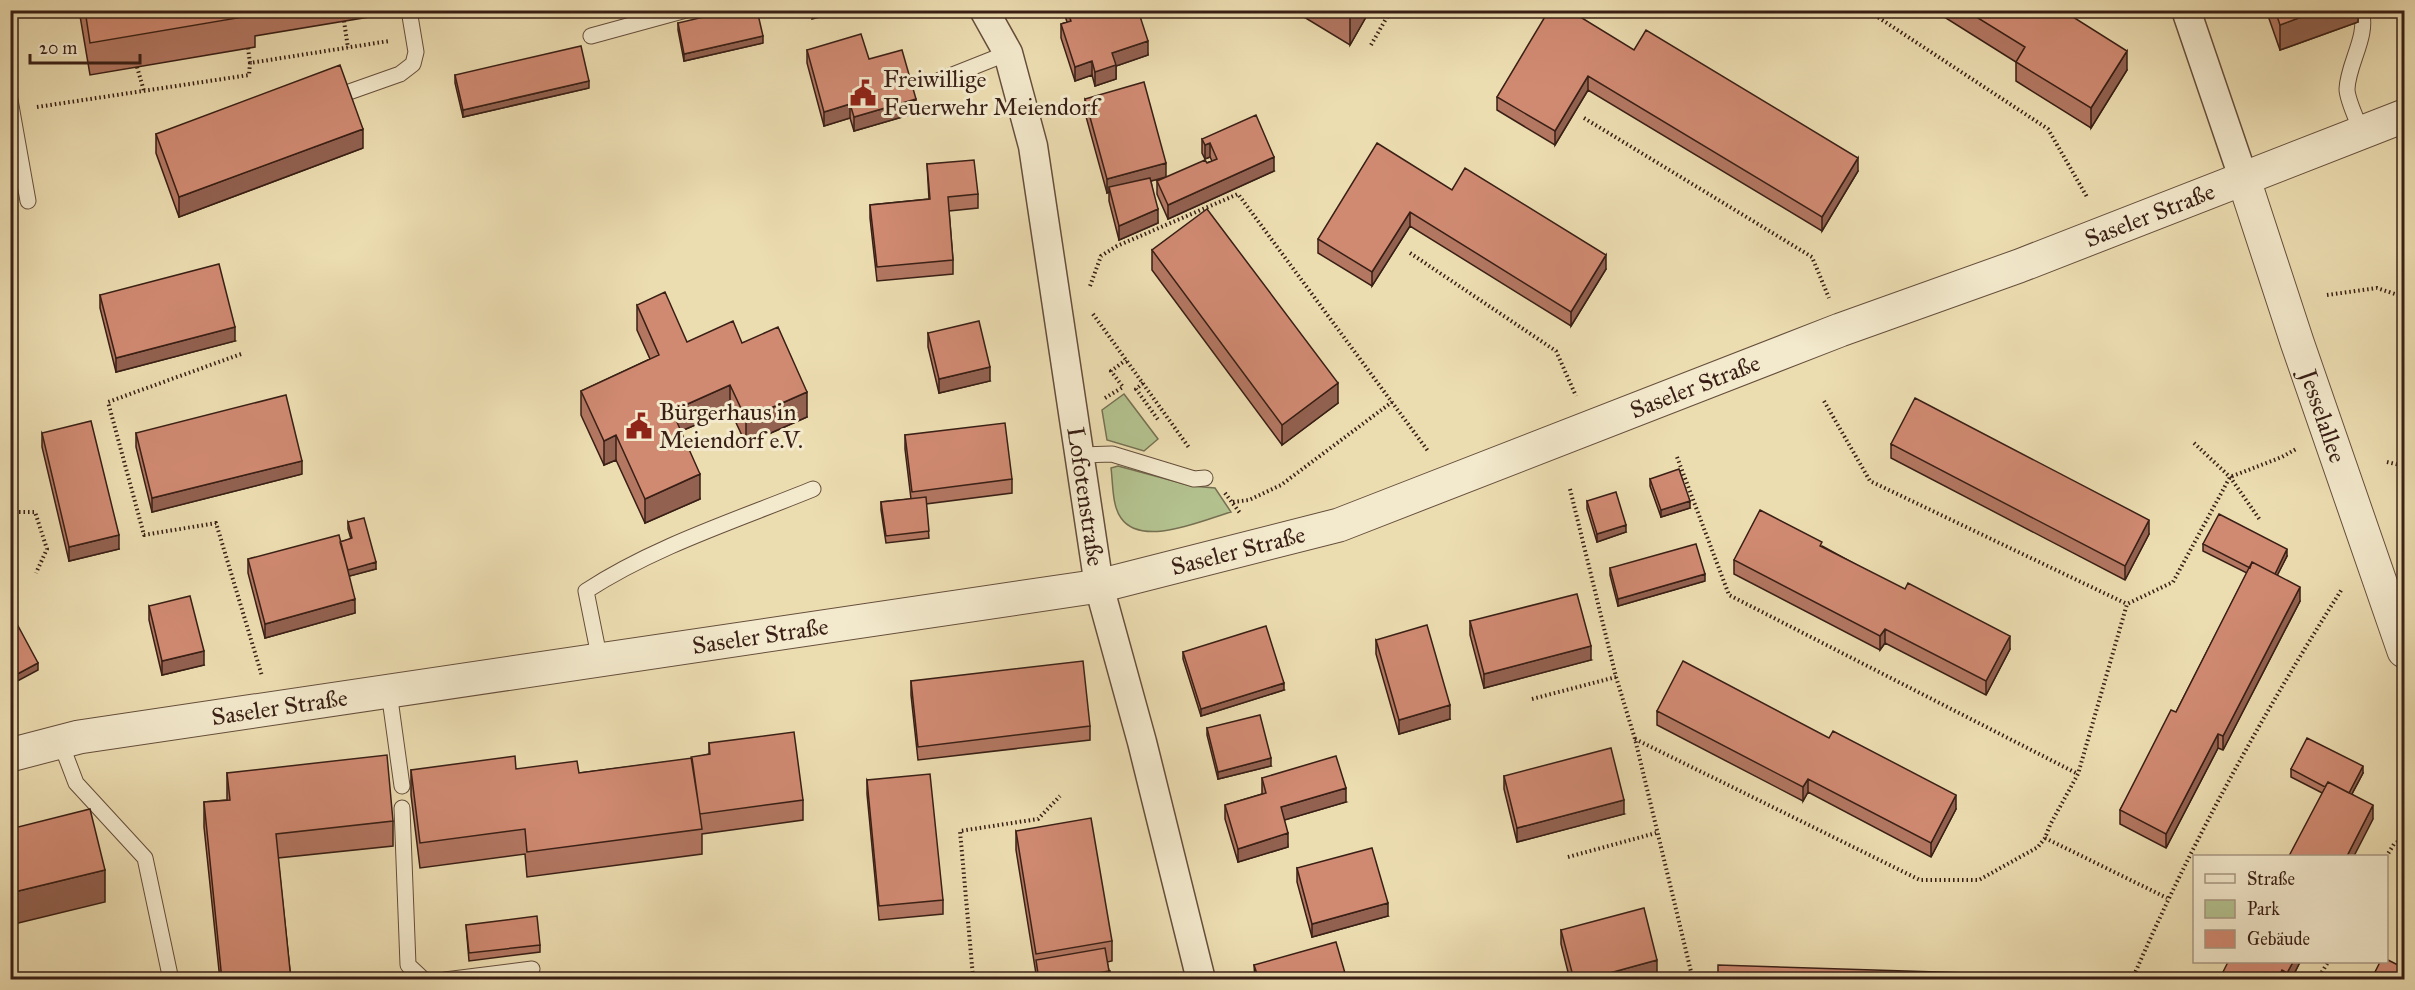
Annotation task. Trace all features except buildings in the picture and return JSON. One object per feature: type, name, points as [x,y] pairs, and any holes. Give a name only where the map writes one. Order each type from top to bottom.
[{"type":"street","name":"Lofotenstraße","points":[[984,10],[1008,53],[1034,146],[1099,586],[1142,742],[1202,980]]},
{"type":"street","points":[[2186,10],[2244,180]]},
{"type":"street","name":"Saseler Straße","points":[[10,755],[60,741],[1099,586],[1339,525],[1840,330],[2030,262],[2404,116]]},
{"type":"street","name":"Jesselallee","points":[[2244,180],[2297,342],[2404,651]]},
{"type":"lane","points":[[322,110],[333,96],[400,74],[413,64],[417,51],[409,10]]},
{"type":"lane","points":[[591,36],[686,10]]},
{"type":"lane","points":[[2361,10],[2363,30],[2347,90],[2362,134]]},
{"type":"lane","points":[[940,80],[1008,53]]},
{"type":"lane","points":[[11,106],[28,201]]},
{"type":"lane","points":[[1081,455],[1112,454],[1194,479],[1205,478]]},
{"type":"lane","points":[[600,661],[586,591],[609,576],[688,539],[813,489]]},
{"type":"lane","points":[[389,692],[402,786]]},
{"type":"lane","points":[[60,741],[76,783],[145,858],[171,980]]},
{"type":"lane","points":[[402,808],[408,965],[424,980]]},
{"type":"lane","points":[[445,980],[532,969]]},
{"type":"path","points":[[1371,45],[1391,10]]},
{"type":"path","points":[[1867,10],[2048,129],[2087,197]]},
{"type":"path","points":[[344,21],[348,48]]},
{"type":"path","points":[[250,63],[414,37]]},
{"type":"path","points":[[11,106],[144,91],[249,75],[248,48]]},
{"type":"path","points":[[137,67],[144,91]]},
{"type":"path","points":[[1584,118],[1812,257],[1829,300]]},
{"type":"path","points":[[1089,294],[1090,283],[1101,256],[1117,246],[1238,194],[1428,451]]},
{"type":"path","points":[[1410,253],[1556,351],[1577,399]]},
{"type":"path","points":[[2327,295],[2376,288],[2404,297]]},
{"type":"path","points":[[1090,306],[1094,316],[1195,456]]},
{"type":"path","points":[[241,354],[108,402],[144,535],[216,523],[272,710]]},
{"type":"path","points":[[1073,405],[1100,402],[1123,387],[1111,371],[1126,360]]},
{"type":"path","points":[[1143,384],[1136,389],[1160,421]]},
{"type":"path","points":[[1824,401],[1870,481],[2127,604]]},
{"type":"path","points":[[1233,502],[1249,500],[1281,485],[1392,402]]},
{"type":"path","points":[[2194,443],[2230,477],[2260,520]]},
{"type":"path","points":[[1635,739],[1920,880],[1979,880],[2038,847],[2045,838],[2078,774],[2127,604],[2173,582],[2230,477],[2282,457],[2295,449]]},
{"type":"path","points":[[1677,457],[1729,595],[2078,774]]},
{"type":"path","points":[[2387,462],[2404,466]]},
{"type":"path","points":[[1220,487],[1244,519]]},
{"type":"path","points":[[1570,489],[1616,677],[1635,739],[1693,980]]},
{"type":"path","points":[[10,512],[35,512],[47,549],[36,573]]},
{"type":"path","points":[[2132,980],[2167,898],[2295,662],[2342,589]]},
{"type":"path","points":[[1532,699],[1616,677]]},
{"type":"path","points":[[973,977],[960,831],[1038,819],[1060,796]]},
{"type":"path","points":[[1568,857],[1656,833]]},
{"type":"path","points":[[2045,838],[2167,898]]},
{"type":"path","points":[[2387,855],[2394,844],[2404,838]]},
{"type":"path","points":[[2318,980],[2327,963]]},
{"type":"green space","points":[[1124,394],[1158,439],[1144,451],[1107,440],[1102,410]]},
{"type":"green space","points":[[1118,466],[1192,486],[1215,488],[1231,512],[1173,529],[1143,531],[1131,527],[1121,518],[1114,501],[1111,468]]},
{"type":"place","name":"Freiwillige Feuerwehr Meiendorf","points":[[863,93]]},
{"type":"place","name":"Bürgerhaus in Meiendorf e.V.","points":[[639,426]]}]
